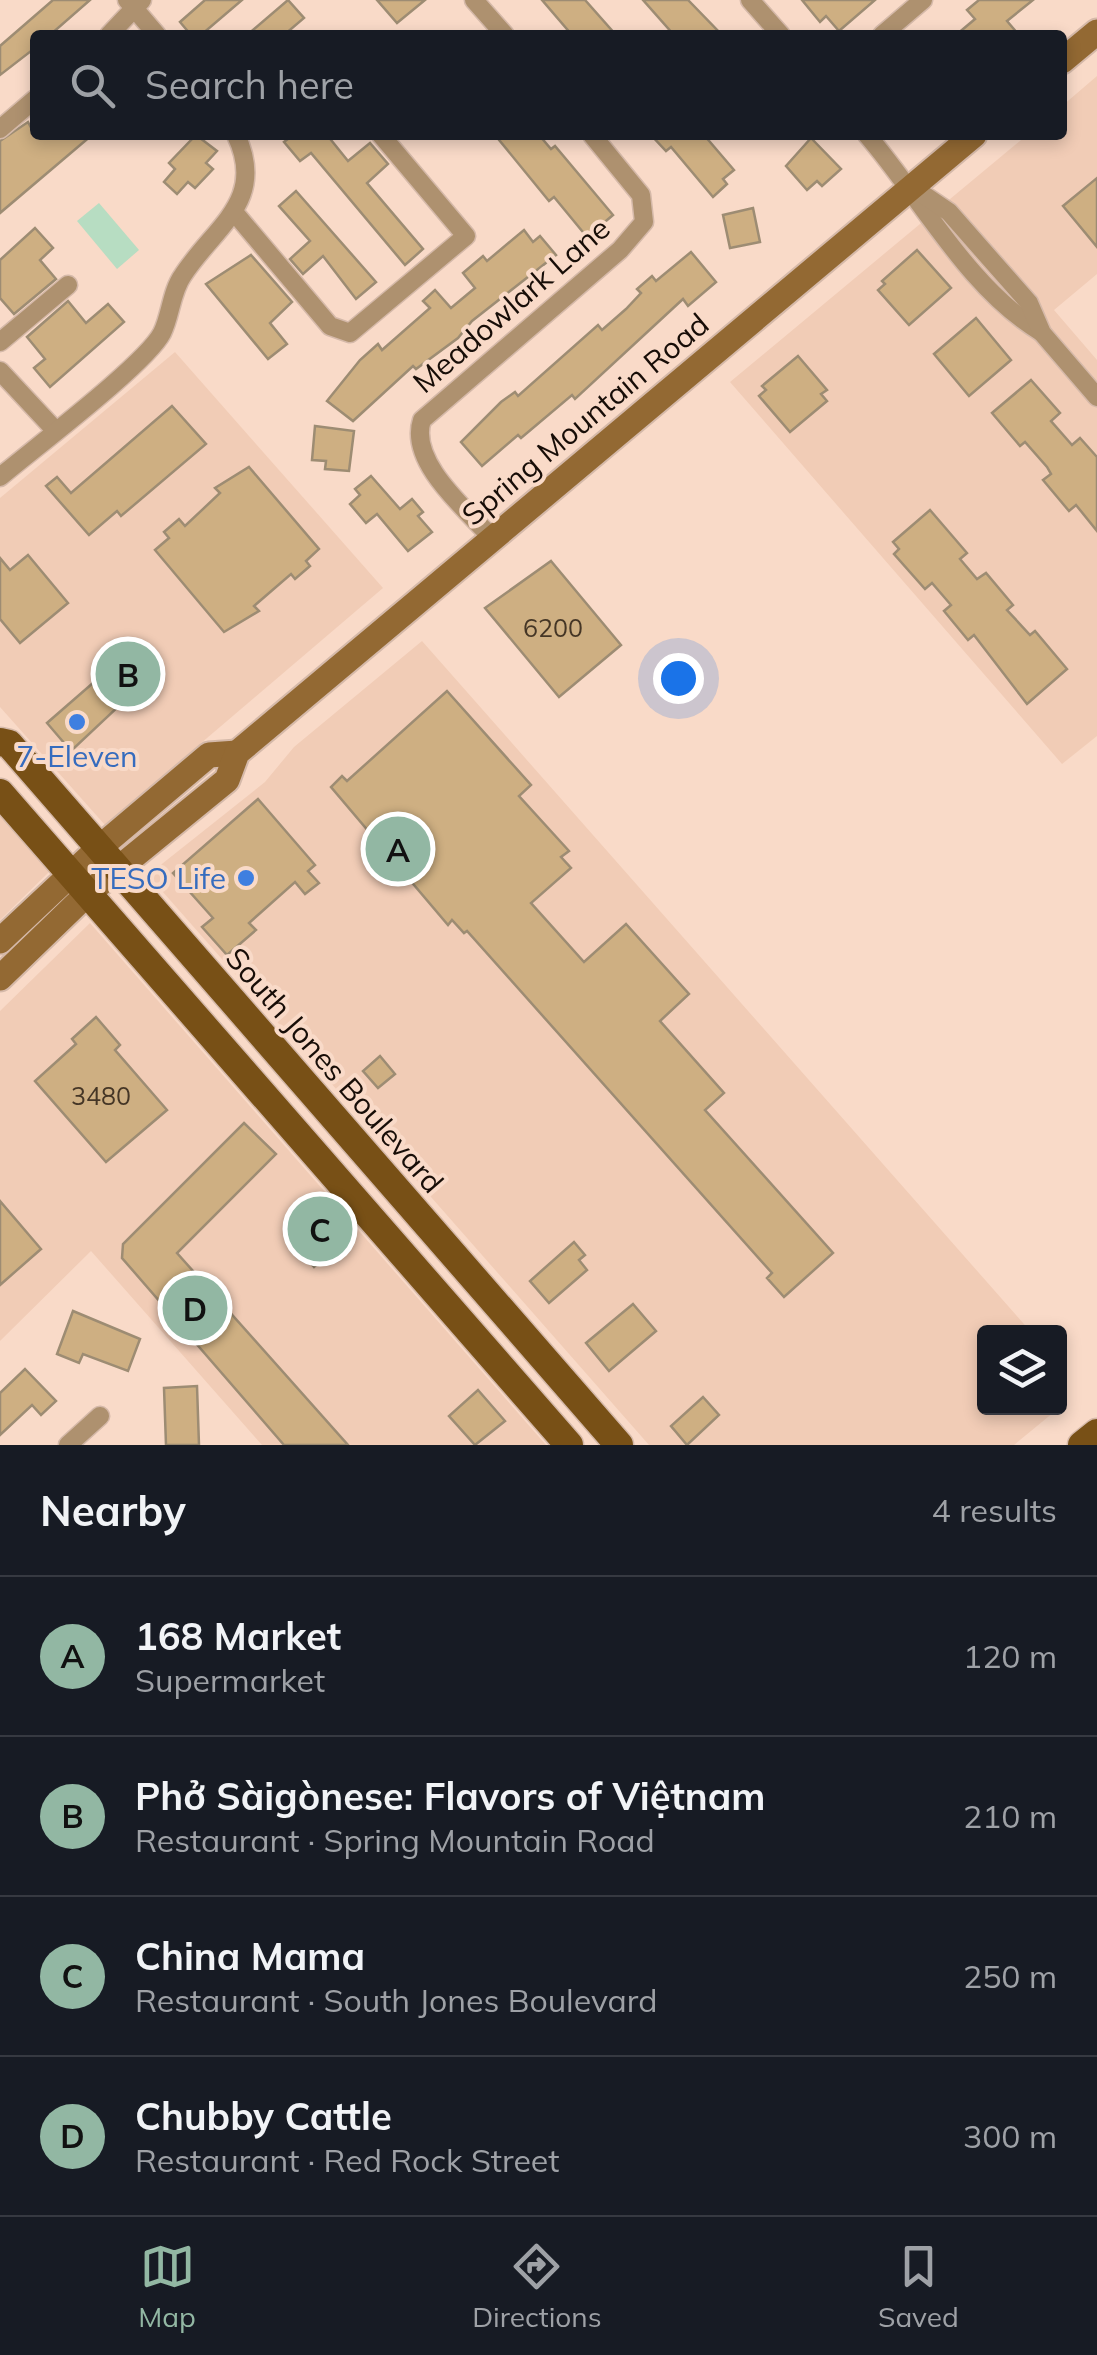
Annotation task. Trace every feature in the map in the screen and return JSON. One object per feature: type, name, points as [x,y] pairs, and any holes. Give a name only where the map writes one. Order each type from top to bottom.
[{"type":"main road","points":[[1067,57],[1097,32]]},
{"type":"main road","name":"Spring Mountain Road","points":[[0,941],[78,885],[119,870],[227,780],[238,753],[968,140]]},
{"type":"main road","name":"South Jones Boulevard","points":[[0,742],[9,744],[620,1445]]},
{"type":"main road","name":"Spring Mountain Road","points":[[0,978],[78,885],[99,848],[209,755],[238,753]]},
{"type":"main road","points":[[0,793],[569,1445]]},
{"type":"main road","points":[[446,1304],[464,1269]]},
{"type":"main road","points":[[1082,1445],[1097,1433]]},
{"type":"street","points":[[474,0],[501,30]]},
{"type":"street","points":[[750,0],[777,30]]},
{"type":"street","points":[[888,30],[923,0]]},
{"type":"street","points":[[114,30],[135,3],[154,30]]},
{"type":"street","points":[[0,129],[30,103]]},
{"type":"street","points":[[0,477],[162,334],[181,277],[234,212],[246,182],[246,157],[238,140]]},
{"type":"street","points":[[234,212],[330,326],[350,333],[466,236],[385,140]]},
{"type":"street","name":"Meadowlark Lane","points":[[493,538],[437,475],[419,444],[422,420],[620,250],[644,222],[641,196],[596,140]]},
{"type":"street","points":[[872,140],[912,187],[949,212],[1029,303],[1042,332],[1097,397]]},
{"type":"street","points":[[0,342],[68,285]]},
{"type":"street","points":[[0,371],[55,430]]},
{"type":"street","points":[[68,1445],[100,1416]]},
{"type":"shaded area","points":[[1097,76],[1097,274],[1054,310],[1097,360],[1097,736],[1062,764],[730,382],[1021,140],[1067,140],[1067,102]]},
{"type":"shaded area","points":[[175,352],[383,588],[105,825],[0,707],[0,498]]},
{"type":"shaded area","points":[[422,641],[1025,1325],[977,1325],[977,1415],[1050,1415],[1014,1445],[649,1445],[148,875],[265,782],[294,747]]},
{"type":"shaded area","points":[[0,814],[51,870],[0,920]]},
{"type":"shaded area","points":[[90,923],[546,1445],[262,1445],[91,1251],[0,1341],[0,1011]]},
{"type":"green space","points":[[99,203],[139,250],[117,269],[77,221]]},
{"type":"building","points":[[53,0],[90,0],[56,30],[30,30],[30,52],[0,75],[0,46]]},
{"type":"building","points":[[205,0],[242,0],[207,30],[187,30],[180,22]]},
{"type":"building","points":[[288,0],[304,18],[290,30],[253,30]]},
{"type":"building","points":[[377,0],[425,0],[397,23]]},
{"type":"building","points":[[542,0],[585,0],[612,30],[568,30]]},
{"type":"building","points":[[643,0],[688,0],[717,30],[670,30]]},
{"type":"building","points":[[802,0],[875,0],[840,30],[826,16],[820,22]]},
{"type":"building","points":[[979,0],[1033,0],[1007,21],[1015,30],[962,30],[975,19],[967,10]]},
{"type":"building","points":[[28,122],[30,140],[86,140],[0,213],[0,141]]},
{"type":"building","points":[[191,140],[203,140],[217,151],[206,163],[213,169],[195,188],[188,182],[177,194],[164,182],[175,169],[169,163]]},
{"type":"building","points":[[331,140],[348,161],[370,143],[388,164],[367,183],[423,249],[405,265],[311,153],[300,161],[284,142]]},
{"type":"building","points":[[499,140],[543,140],[551,149],[555,146],[613,215],[587,237],[554,197],[549,201]]},
{"type":"building","points":[[656,140],[708,140],[734,170],[723,179],[727,184],[713,197],[671,147],[666,151]]},
{"type":"building","points":[[813,140],[841,169],[822,186],[817,181],[807,190],[786,166]]},
{"type":"building","points":[[1097,178],[1097,247],[1063,206]]},
{"type":"building","points":[[296,191],[376,282],[356,299],[323,256],[303,274],[290,259],[310,241],[279,206]]},
{"type":"building","points":[[753,208],[760,242],[730,248],[723,215]]},
{"type":"building","points":[[35,228],[53,248],[40,260],[56,279],[14,314],[0,298],[0,260]]},
{"type":"building","points":[[524,230],[533,242],[540,236],[556,255],[472,321],[458,338],[416,369],[413,366],[353,421],[327,401],[360,360],[378,344],[382,350],[430,308],[423,301],[435,290],[451,308],[475,288],[463,273],[483,256],[487,261]]},
{"type":"building","points":[[917,250],[951,288],[909,325],[878,290],[885,284],[882,281]]},
{"type":"building","points":[[691,252],[716,282],[688,306],[683,299],[575,399],[572,395],[482,466],[461,442],[501,402],[515,392],[518,396],[598,325],[602,330],[641,293],[637,289],[652,276],[656,281]]},
{"type":"building","points":[[251,255],[292,302],[270,323],[287,344],[268,359],[206,284]]},
{"type":"building","points":[[68,301],[86,323],[108,304],[124,322],[50,387],[34,368],[45,359],[27,337]]},
{"type":"building","points":[[976,318],[1011,360],[969,396],[934,354]]},
{"type":"building","points":[[798,356],[827,390],[821,394],[827,401],[790,432],[759,396],[766,390],[762,386]]},
{"type":"building","points":[[1031,380],[1060,413],[1051,421],[1072,445],[1080,438],[1097,457],[1097,531],[1076,505],[1069,511],[1043,480],[1051,474],[1047,467],[1025,442],[1020,446],[992,413]]},
{"type":"building","points":[[172,406],[206,444],[121,516],[117,511],[89,535],[46,486],[57,477],[71,493]]},
{"type":"building","points":[[315,426],[354,431],[349,471],[325,469],[326,461],[312,460]]},
{"type":"building","points":[[249,467],[319,549],[306,561],[310,566],[295,579],[291,574],[254,606],[259,611],[224,632],[155,550],[169,538],[164,532],[179,519],[185,526],[220,493],[215,488]]},
{"type":"building","points":[[371,476],[400,509],[412,499],[423,512],[418,516],[432,532],[408,551],[377,514],[366,523],[350,504],[360,495],[355,489]]},
{"type":"building","points":[[930,510],[967,553],[960,559],[977,579],[986,573],[1013,605],[1007,610],[1030,635],[1035,631],[1067,669],[1027,704],[974,635],[968,640],[944,611],[951,605],[932,583],[925,589],[894,554],[899,549],[893,542]]},
{"type":"building","points":[[28,555],[68,603],[20,643],[0,619],[0,558],[10,570]]},
{"type":"building","points":[[551,561],[621,645],[559,697],[485,608]]},
{"type":"building","points":[[132,649],[153,674],[71,751],[47,723]]},
{"type":"building","points":[[447,691],[531,785],[519,796],[569,851],[561,857],[571,868],[531,903],[584,962],[626,924],[689,994],[660,1021],[724,1093],[705,1110],[833,1253],[784,1297],[767,1278],[772,1273],[467,931],[464,933],[452,920],[448,925],[331,787],[342,776],[347,781]]},
{"type":"building","name":"TESO Life","points":[[258,799],[315,865],[308,871],[319,883],[305,894],[295,882],[249,923],[256,930],[227,955],[202,927],[213,918],[173,873]]},
{"type":"building","points":[[96,1017],[120,1045],[115,1050],[167,1110],[106,1162],[35,1081],[76,1044],[72,1039]]},
{"type":"building","points":[[380,1056],[395,1074],[378,1088],[363,1071]]},
{"type":"building","points":[[244,1123],[276,1154],[177,1253],[348,1445],[284,1445],[122,1258],[123,1244]]},
{"type":"building","points":[[320,1198],[351,1234],[314,1267],[300,1251],[307,1244],[289,1225]]},
{"type":"building","points":[[0,1201],[41,1249],[0,1285]]},
{"type":"building","points":[[574,1242],[585,1255],[579,1260],[587,1270],[549,1303],[530,1281]]},
{"type":"building","points":[[633,1304],[656,1331],[609,1371],[586,1343]]},
{"type":"building","points":[[73,1311],[140,1339],[128,1371],[83,1354],[79,1363],[57,1354]]},
{"type":"building","points":[[25,1369],[56,1401],[41,1415],[32,1405],[0,1435],[0,1393]]},
{"type":"building","points":[[197,1386],[199,1445],[166,1445],[164,1388]]},
{"type":"building","points":[[478,1390],[505,1421],[475,1445],[449,1416]]},
{"type":"building","points":[[703,1397],[719,1415],[687,1445],[671,1426]]},
{"type":"place","name":"Phở Sàigònese: Flavors of Việtnam","points":[[128,674]]},
{"type":"place","name":"7-Eleven","points":[[77,722]]},
{"type":"place","name":"168 Market","points":[[398,849]]},
{"type":"place","name":"TESO Life","points":[[246,878]]},
{"type":"place","name":"China Mama","points":[[320,1229]]},
{"type":"place","name":"Chubby Cattle","points":[[195,1308]]}]
